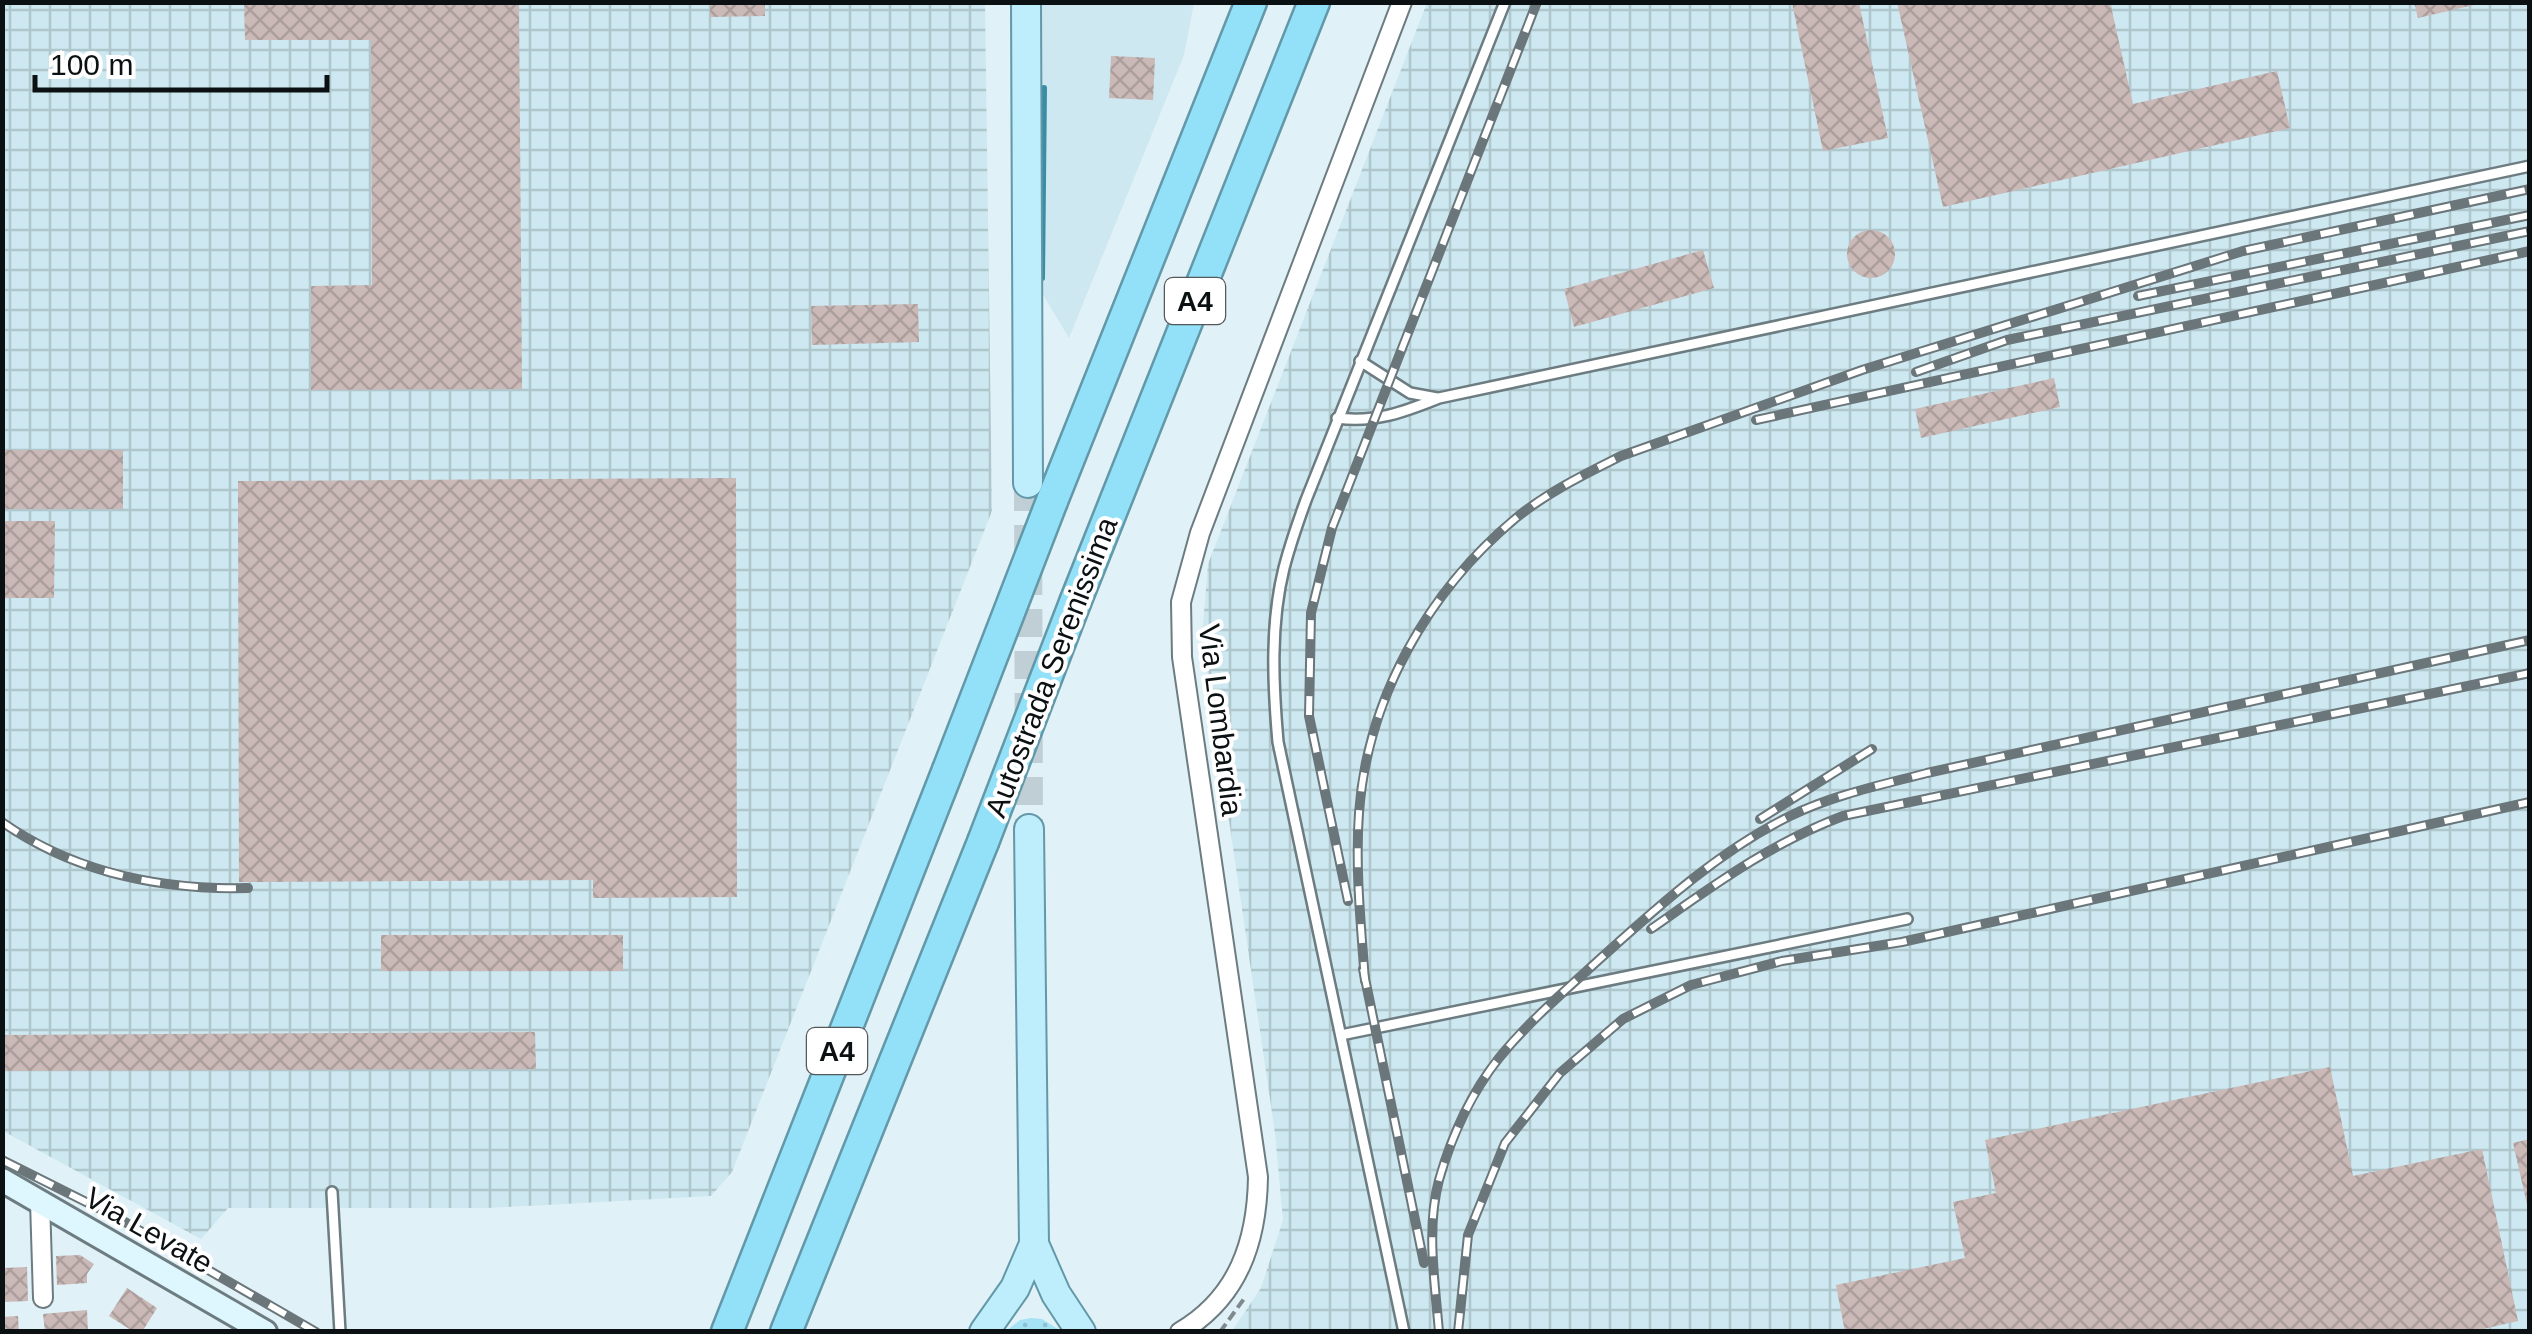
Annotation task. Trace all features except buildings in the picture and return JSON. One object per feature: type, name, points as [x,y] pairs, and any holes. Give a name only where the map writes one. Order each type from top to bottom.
[{"type":"highway","name":"Autostrada Serenissima","points":[[727,1332],[948,770],[1040,492],[1251,2]]},
{"type":"highway","name":"Autostrada Serenissima","points":[[786,1332],[1314,2]]},
{"type":"main road","points":[[1026,2],[1040,492]]},
{"type":"main road","points":[[985,1323],[1024,1271],[1034,1244],[1030,829]]},
{"type":"main road","points":[[1034,1244],[1048,1278],[1080,1326]]},
{"type":"main road","points":[[985,1323],[1018,1301],[1036,1299],[1054,1304],[1080,1326]]},
{"type":"street","name":"Via Lombardia","points":[[1180,1332],[1219,1301],[1236,1278],[1256,1224],[1258,1177],[1190,726],[1180,638],[1182,594],[1200,532],[1402,2]]},
{"type":"street","name":"Via Levate","points":[[2,1180],[266,1332]]},
{"type":"street","points":[[40,1201],[43,1298]]},
{"type":"lane","points":[[1404,1332],[1278,742],[1273,683],[1283,572],[1306,500],[1505,2]]},
{"type":"lane","points":[[1338,418],[1362,421],[1396,416],[1439,398],[2530,166]]},
{"type":"lane","points":[[1360,360],[1410,393],[1439,398]]},
{"type":"lane","points":[[1341,1035],[1907,919]]},
{"type":"lane","points":[[332,1192],[340,1332]]},
{"type":"shaded area","points":[[2,3],[985,3],[992,511],[732,1172],[711,1196],[488,1208],[228,1208],[201,1239],[3,1131]]},
{"type":"shaded area","points":[[1032,3],[1194,3],[1184,55],[1069,338],[1035,281]]},
{"type":"shaded area","points":[[1427,3],[2529,3],[2529,1331],[1232,1331],[1261,1288],[1283,1220],[1275,1133],[1202,637],[1208,564]]},
{"type":"shaded area","points":[[1042,1319],[1061,1331],[1006,1331],[1020,1320]]},
{"type":"waterway","points":[[1042,278],[1044,88]]},
{"type":"tunnel","points":[[1028,483],[1029,829]]},
{"type":"railway","points":[[1348,901],[1309,716],[1311,613],[1332,528],[1537,2]]},
{"type":"railway","points":[[1365,981],[1358,876],[1359,813],[1364,771],[1389,689],[1430,613],[1455,579],[1484,547],[1541,500],[1621,456],[1862,370],[2243,251],[2530,189]]},
{"type":"railway","points":[[2138,296],[2530,215]]},
{"type":"railway","points":[[1916,372],[2007,340],[2530,231]]},
{"type":"railway","points":[[1756,420],[2530,251]]},
{"type":"railway","points":[[1439,1332],[1433,1256],[1435,1199],[1450,1148],[1480,1086],[1511,1044],[1562,993],[1668,899],[1739,845],[1806,809],[1875,786],[2530,640]]},
{"type":"railway","points":[[1651,929],[1767,852],[1843,816],[2530,673]]},
{"type":"railway","points":[[1760,819],[1872,749]]},
{"type":"railway","points":[[1458,1332],[1468,1235],[1505,1143],[1560,1073],[1623,1019],[1691,985],[1782,961],[1902,942],[2530,802]]},
{"type":"railway","points":[[2,822],[59,854],[120,875],[183,886],[248,888]]},
{"type":"railway","points":[[1363,969],[1424,1263]]},
{"type":"railway","points":[[2,1160],[118,1218],[316,1332]]}]
